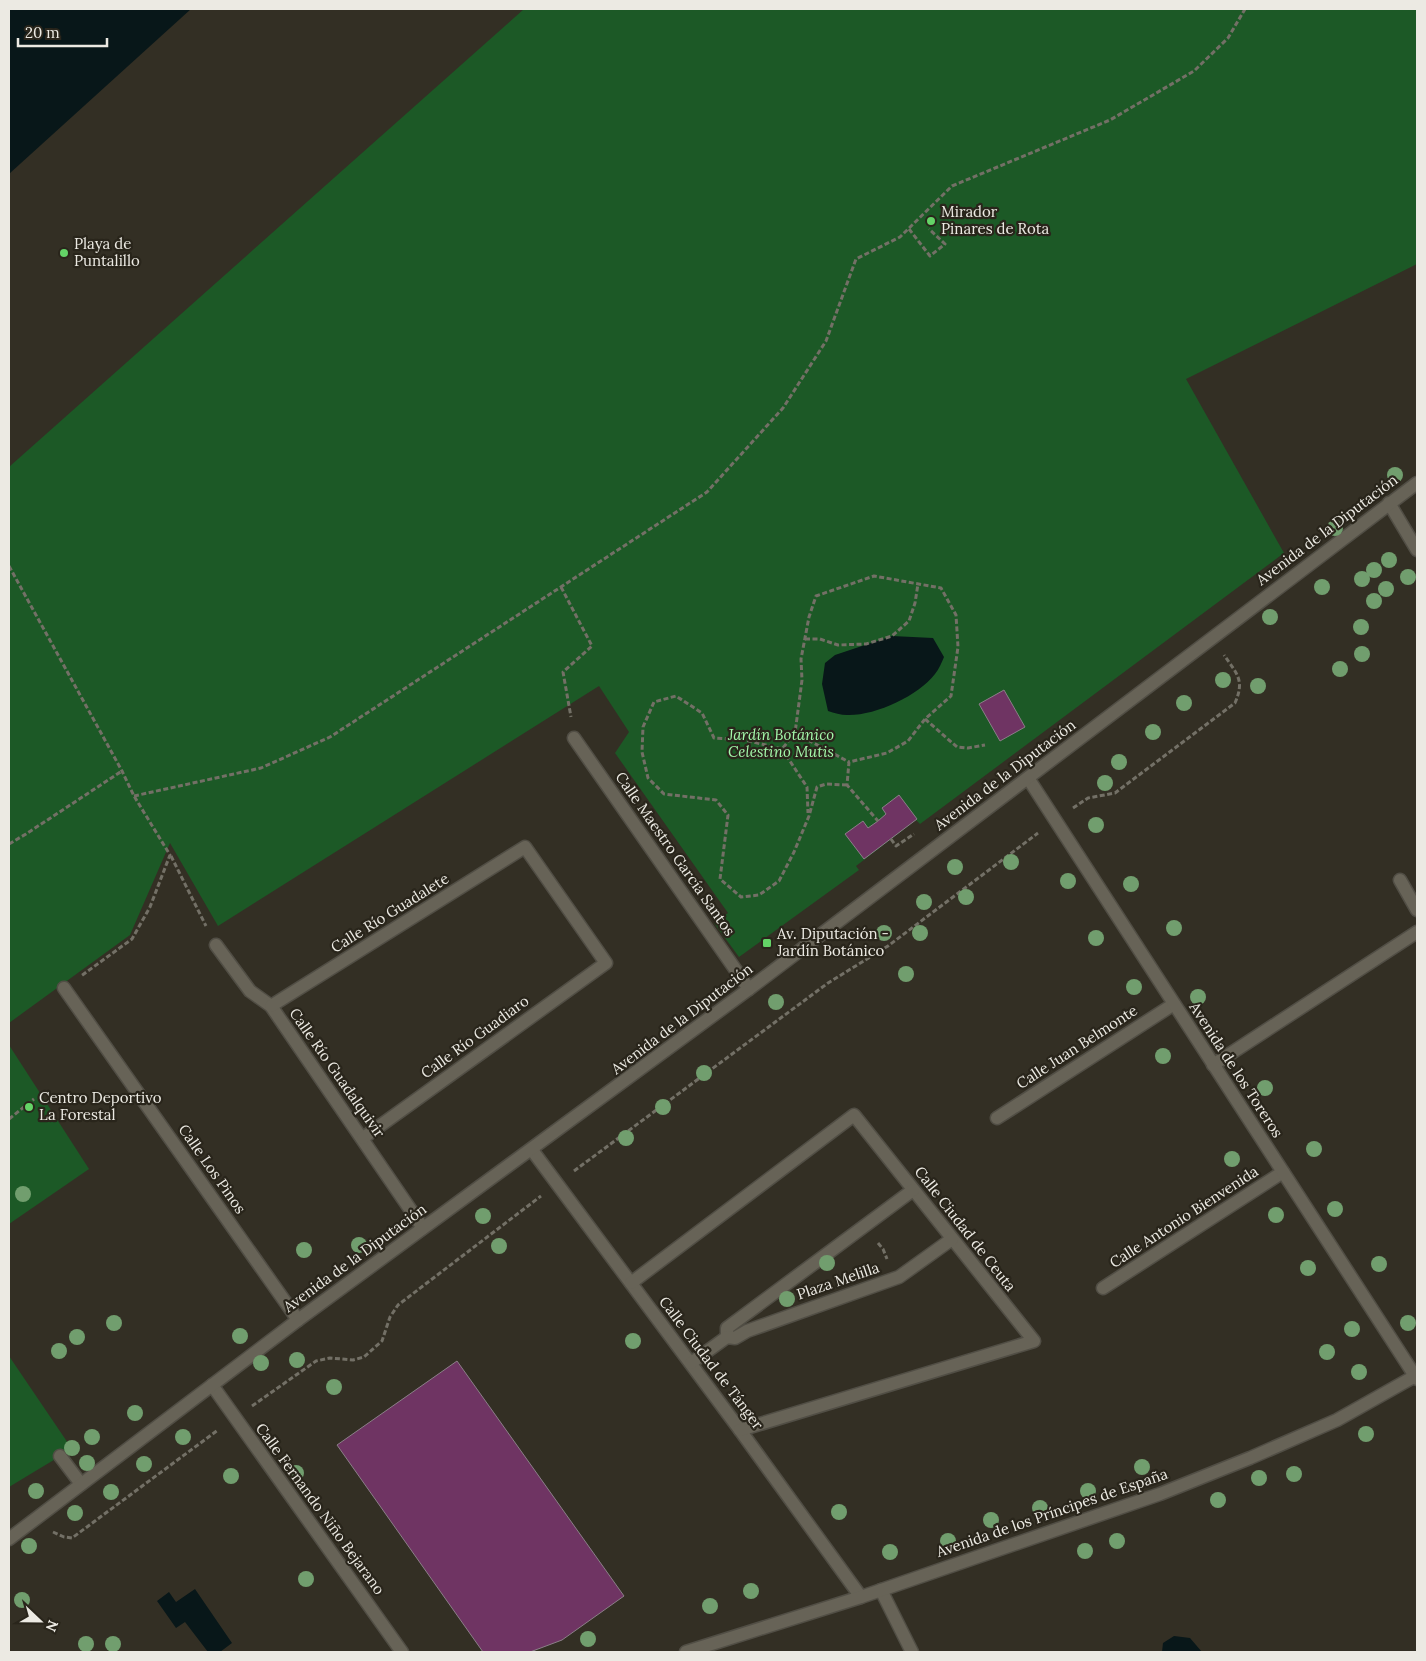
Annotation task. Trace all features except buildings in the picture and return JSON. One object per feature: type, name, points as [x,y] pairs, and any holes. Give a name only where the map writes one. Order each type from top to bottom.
[{"type":"street","name":"Avenida de la Diputación","points":[[9,1539],[298,1320],[749,989],[1417,483]]},
{"type":"street","points":[[1390,503],[1417,550]]},
{"type":"street","name":"Calle Maestro García Santos","points":[[574,738],[749,989]]},
{"type":"street","name":"Avenida de los Toreros","points":[[1028,778],[1417,1377]]},
{"type":"street","name":"Calle Río Guadiaro","points":[[363,1138],[606,963],[525,847]]},
{"type":"street","name":"Calle Río Guadalete","points":[[271,1006],[525,847]]},
{"type":"street","points":[[1400,880],[1417,910]]},
{"type":"street","points":[[1213,1064],[1417,932]]},
{"type":"street","name":"Calle Río Guadalquivir","points":[[216,945],[250,991],[271,1006],[423,1228]]},
{"type":"street","name":"Calle Los Pinos","points":[[64,988],[298,1320]]},
{"type":"street","name":"Calle Juan Belmonte","points":[[997,1118],[1174,1004]]},
{"type":"street","name":"Calle Ciudad de Ceuta","points":[[631,1283],[854,1115],[1034,1341],[740,1430]]},
{"type":"street","name":"Calle Ciudad de Tánger","points":[[532,1150],[691,1363],[861,1597]]},
{"type":"street","name":"Calle Antonio Bienvenida","points":[[1103,1288],[1283,1172]]},
{"type":"street","name":"Plaza Melilla","points":[[727,1336],[727,1328],[913,1190]]},
{"type":"street","name":"Plaza Melilla","points":[[691,1363],[727,1336],[736,1338],[747,1331],[899,1277],[952,1239]]},
{"type":"street","name":"Avenida de los Príncipes de España","points":[[686,1652],[861,1597],[1151,1497],[1250,1458],[1337,1420],[1417,1377]]},
{"type":"street","name":"Calle Fernando Niño Bejarano","points":[[212,1385],[402,1652]]},
{"type":"street","points":[[60,1456],[81,1484]]},
{"type":"street","points":[[881,1590],[912,1652]]},
{"type":"path","points":[[134,796],[261,768],[330,737],[707,492],[783,408],[826,341],[856,259],[900,237],[952,186],[1110,120],[1194,71],[1228,38],[1246,9]]},
{"type":"path","points":[[909,229],[930,256],[945,244],[929,229]]},
{"type":"path","points":[[9,566],[134,796],[170,855],[216,945]]},
{"type":"path","points":[[782,749],[795,733],[802,680],[801,659],[809,617],[816,596],[874,576],[941,588],[956,615],[958,647],[951,696],[925,719],[908,741],[887,752],[849,762],[795,733]]},
{"type":"path","points":[[805,639],[820,639],[838,645],[866,644],[892,636],[909,621],[915,603],[918,584]]},
{"type":"path","points":[[561,587],[592,646],[563,672],[574,738]]},
{"type":"path","points":[[1066,813],[1088,798],[1115,793],[1235,703],[1241,690],[1239,680],[1234,671]]},
{"type":"path","points":[[809,816],[807,787],[782,749],[745,740],[714,738],[702,714],[676,696],[654,702],[642,726],[642,752],[648,778],[664,794],[716,800],[728,815],[720,879],[740,897],[759,895],[779,881],[809,816],[817,787],[826,784],[847,785]]},
{"type":"path","points":[[925,719],[957,747],[968,748],[985,745]]},
{"type":"path","points":[[849,762],[847,785],[878,821]]},
{"type":"path","points":[[9,844],[122,771]]},
{"type":"path","points":[[571,1174],[828,983],[888,946],[1044,828]]},
{"type":"path","points":[[891,839],[896,846]]},
{"type":"path","points":[[64,988],[132,939],[150,907],[170,855]]},
{"type":"path","points":[[9,1118],[34,1099]]},
{"type":"path","points":[[52,1531],[64,1537],[72,1538],[316,1361],[330,1358],[353,1360],[364,1357],[382,1341],[390,1317],[398,1305],[544,1194]]},
{"type":"path","points":[[860,1229],[873,1237],[883,1249],[888,1262],[889,1280]]},
{"type":"green space","name":"Jardín Botánico Celestino Mutis","points":[[524,9],[1417,9],[1417,264],[1186,379],[1284,553],[920,824],[916,820],[856,866],[859,870],[739,957],[714,923],[728,913],[615,753],[629,732],[599,686],[218,926],[170,843],[130,935],[9,1023],[9,467]]},
{"type":"green space","name":"Centro Deportivo La Forestal","points":[[9,1045],[89,1169],[9,1224]]},
{"type":"green space","points":[[9,1356],[72,1449],[9,1487]]},
{"type":"shaded area","points":[[9,9],[191,9],[9,174]]},
{"type":"shaded area","points":[[892,636],[933,638],[944,657],[935,674],[918,690],[883,708],[847,715],[828,711],[822,684],[825,663],[835,655]]},
{"type":"shaded area","points":[[195,1589],[232,1643],[220,1652],[208,1652],[185,1622],[176,1628],[157,1601],[169,1592],[176,1602]]},
{"type":"shaded area","points":[[1174,1636],[1190,1638],[1202,1652],[1162,1652],[1163,1643]]},
{"type":"place","name":"Mirador Pinares de Rota","points":[[931,221]]},
{"type":"place","name":"Playa de Puntalillo","points":[[64,253]]},
{"type":"place","name":"Av. Diputación - Jardín Botánico","points":[[767,943]]},
{"type":"place","name":"Centro Deportivo La Forestal","points":[[29,1107]]}]
